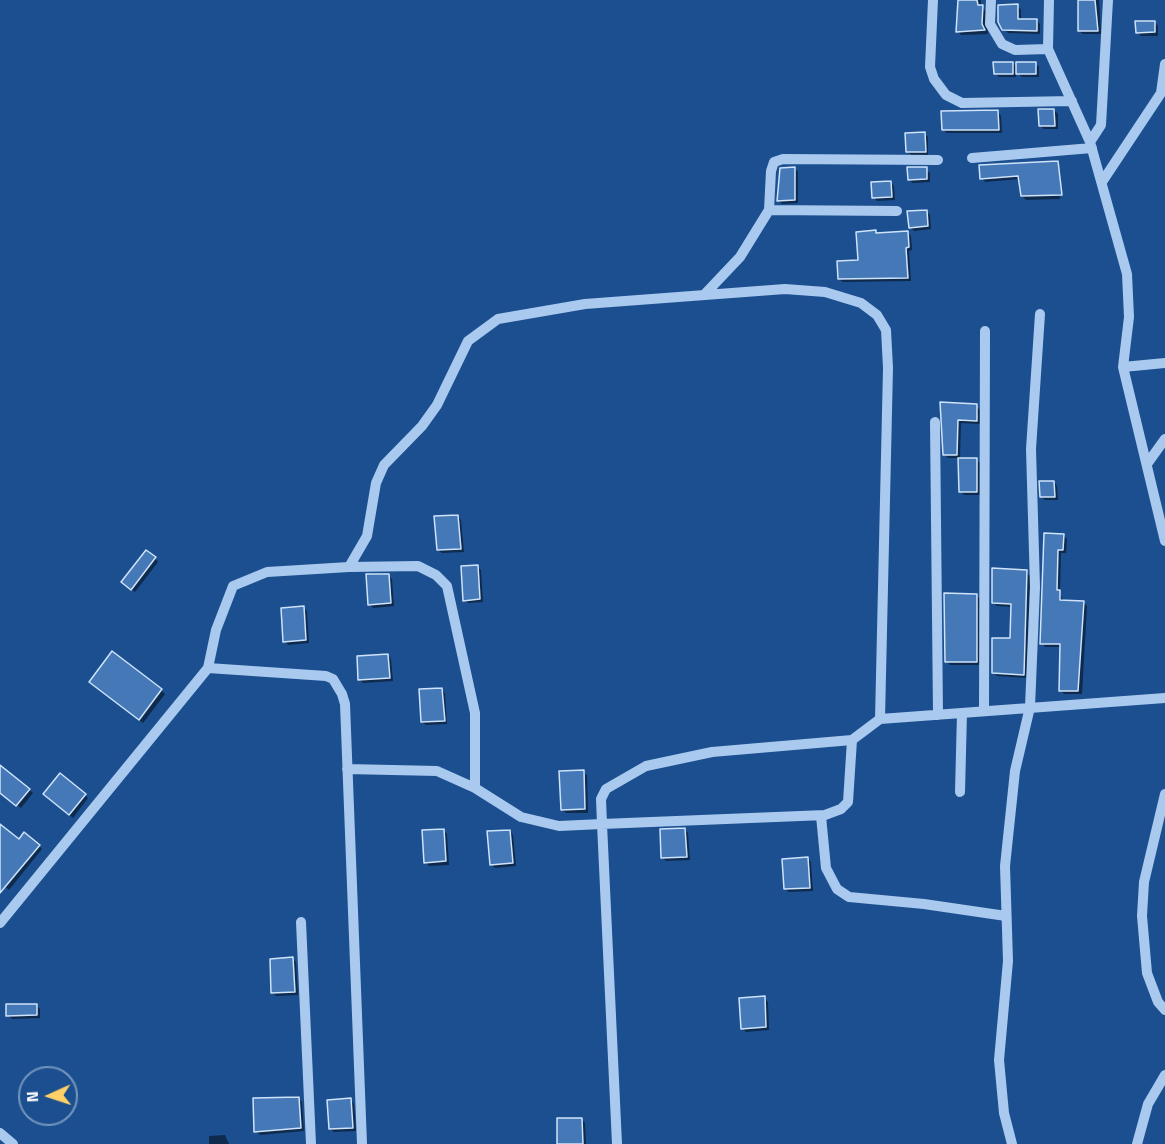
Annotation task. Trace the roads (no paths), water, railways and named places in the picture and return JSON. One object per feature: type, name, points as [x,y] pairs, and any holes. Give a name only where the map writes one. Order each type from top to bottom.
[{"type":"street","points":[[933,0],[930,67],[934,79],[946,95],[962,104],[1072,101]]},
{"type":"street","points":[[991,0],[990,24],[1002,44],[1015,50],[1048,49]]},
{"type":"street","points":[[1049,0],[1048,49],[1091,145],[1127,274],[1129,317],[1123,367],[1165,541]]},
{"type":"street","points":[[1091,145],[1101,125],[1108,0]]},
{"type":"street","points":[[1102,182],[1161,93],[1165,63]]},
{"type":"street","points":[[972,158],[1091,145]]},
{"type":"street","points":[[704,295],[740,257],[769,210],[771,171],[774,162],[783,159],[938,160]]},
{"type":"street","points":[[769,210],[897,211]]},
{"type":"street","points":[[350,567],[367,536],[376,483],[384,465],[422,426],[437,405],[468,341],[482,328],[498,319],[585,304],[785,289],[825,292],[861,303],[877,315],[886,330],[888,368],[880,719]]},
{"type":"street","points":[[1011,1144],[1004,1113],[999,1060],[1008,961],[1005,866],[1016,771],[1030,707],[1035,587],[1031,450],[1040,314]]},
{"type":"street","points":[[984,711],[985,331]]},
{"type":"street","points":[[1123,367],[1165,363]]},
{"type":"street","points":[[935,422],[938,715]]},
{"type":"street","points":[[1147,464],[1165,439]]},
{"type":"street","points":[[2,916],[208,668],[216,630],[233,586],[267,572],[418,566],[436,574],[447,586],[475,713],[475,788]]},
{"type":"street","points":[[208,668],[310,673],[333,679],[345,704],[362,1144]]},
{"type":"street","points":[[617,1144],[601,799],[606,789],[646,766],[712,752],[852,740],[880,719],[1165,698]]},
{"type":"street","points":[[960,792],[962,713]]},
{"type":"street","points":[[347,769],[437,771],[475,788],[521,817],[559,826],[821,816],[841,809],[848,802],[852,740]]},
{"type":"street","points":[[1165,794],[1146,871],[1142,916],[1147,973],[1158,1002],[1165,1010]]},
{"type":"street","points":[[821,816],[826,868],[837,889],[849,897],[924,904],[1006,916]]},
{"type":"street","points":[[301,922],[311,1144]]},
{"type":"street","points":[[1137,1144],[1148,1104],[1165,1075]]},
{"type":"street","points":[[0,1133],[13,1144]]}]
